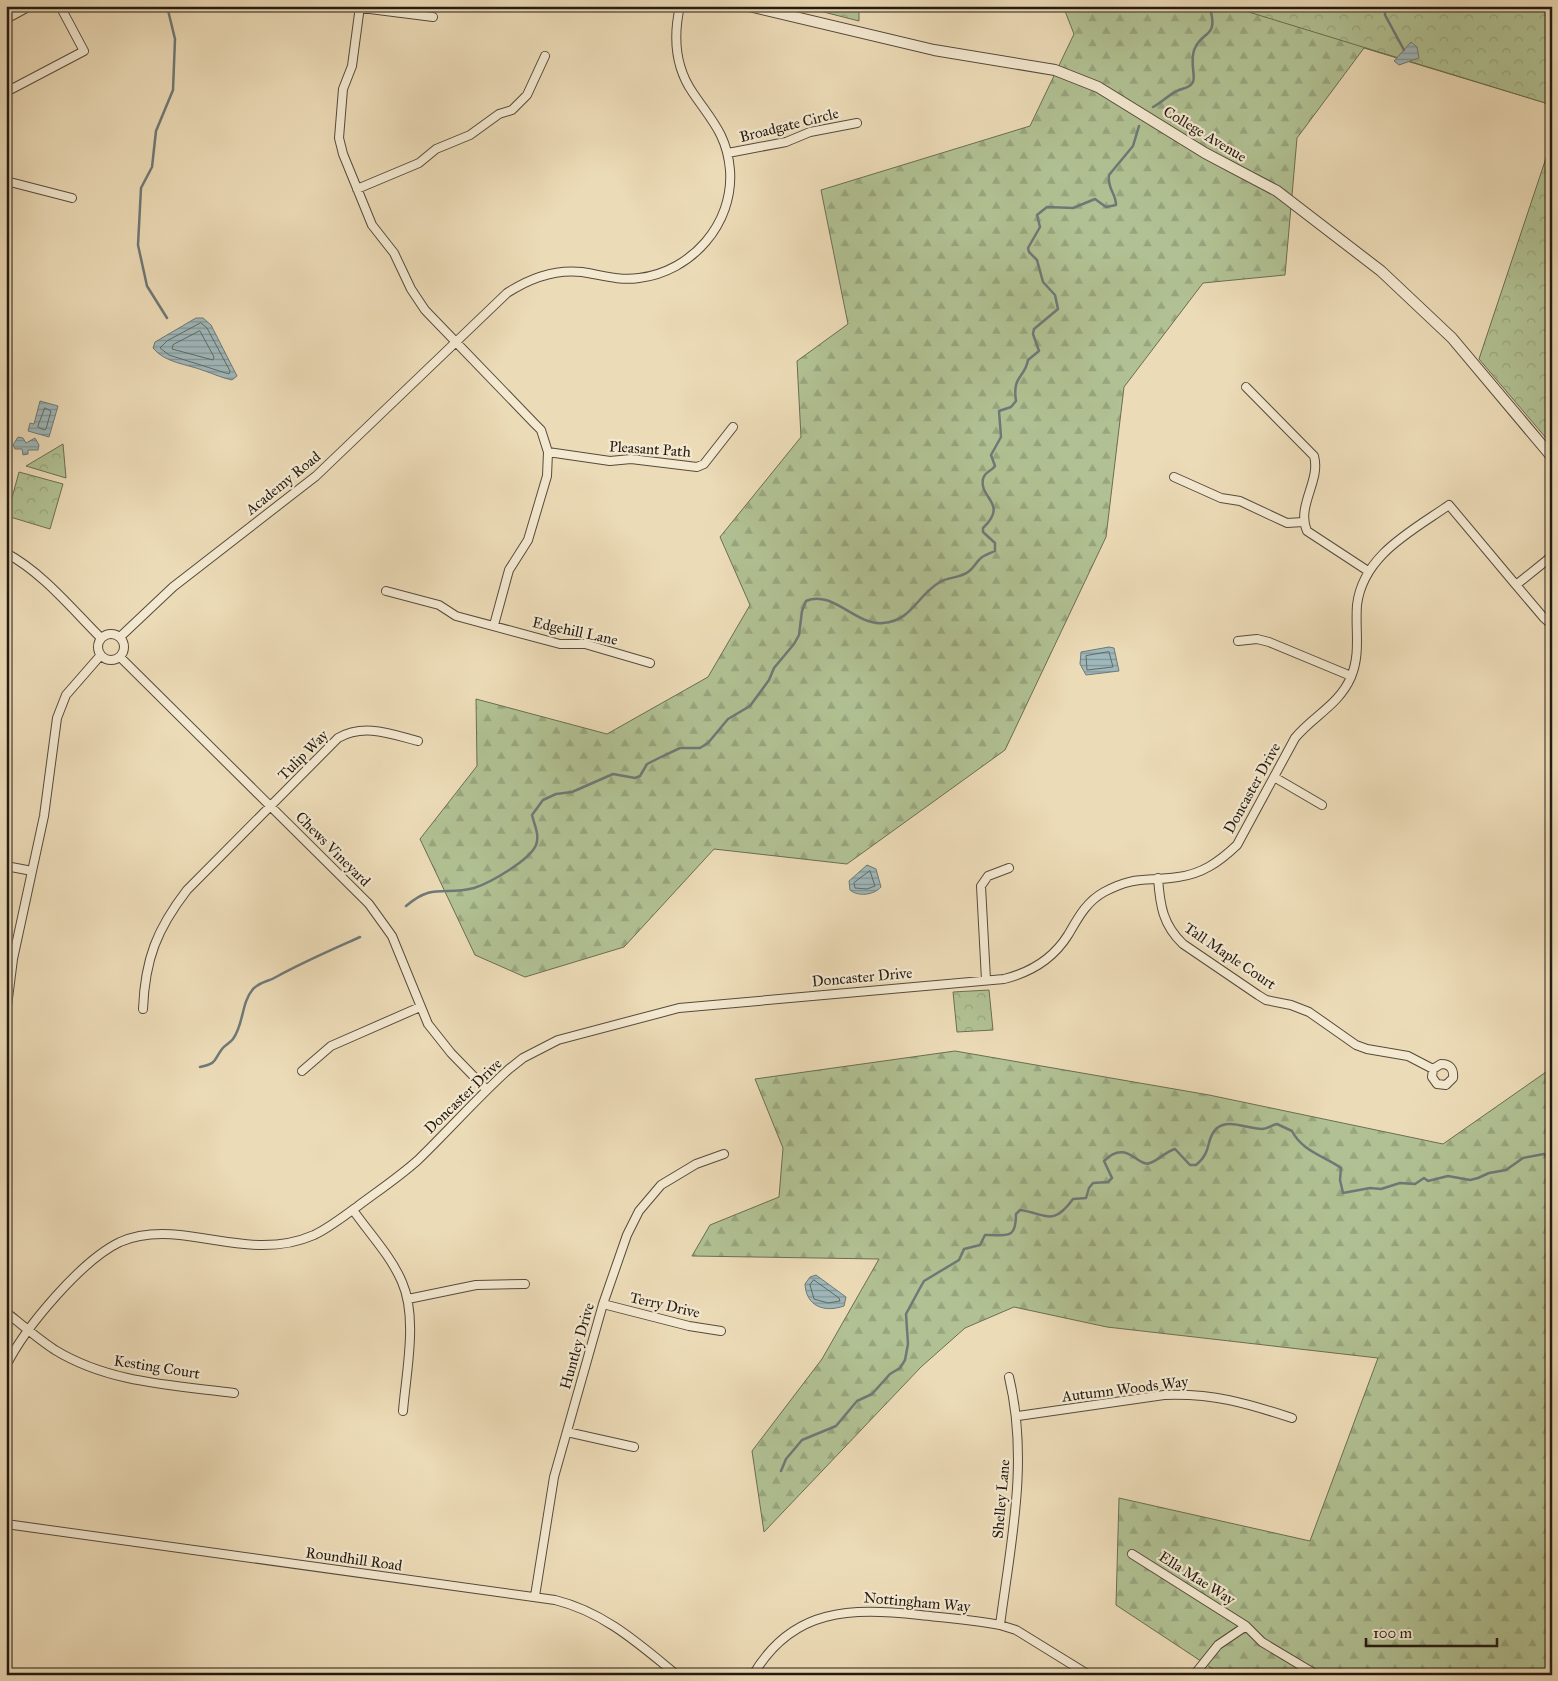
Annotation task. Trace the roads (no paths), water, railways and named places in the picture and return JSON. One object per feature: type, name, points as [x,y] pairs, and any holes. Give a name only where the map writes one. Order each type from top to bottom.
[{"type":"street","points":[[6,19],[30,6]]},
{"type":"street","points":[[6,92],[84,51],[60,6]]},
{"type":"street","points":[[346,6],[433,17]]},
{"type":"street","name":"Academy Road","points":[[120,637],[173,586],[316,476],[508,293],[534,278],[563,272],[638,278],[665,272],[692,256],[714,232],[728,198],[730,177],[728,153],[717,126],[683,76],[676,46],[675,30],[680,6]]},
{"type":"street","name":"College Avenue","points":[[749,6],[934,50],[1055,70],[1098,87],[1205,153],[1277,192],[1381,271],[1452,338],[1552,457]]},
{"type":"street","points":[[360,7],[352,66],[343,89],[339,122],[343,154],[372,225],[394,253],[418,301],[534,423],[540,430],[548,452],[547,476],[528,540],[509,570],[494,625]]},
{"type":"street","points":[[357,189],[424,160],[436,149],[470,135],[499,114],[512,110],[527,95],[545,56]]},
{"type":"street","name":"Broadgate Circle","points":[[728,153],[786,142],[810,132],[857,123]]},
{"type":"street","points":[[6,181],[72,198]]},
{"type":"street","points":[[1246,387],[1314,456],[1316,467],[1303,522],[1307,531],[1368,571]]},
{"type":"street","name":"Pleasant Path","points":[[548,452],[610,461],[631,459],[697,467],[704,464],[733,427]]},
{"type":"street","points":[[1174,477],[1220,498],[1240,501],[1288,522],[1303,522]]},
{"type":"street","name":"Doncaster Drive","points":[[6,1366],[29,1330],[85,1266],[103,1251],[122,1241],[158,1234],[179,1235],[251,1246],[273,1246],[295,1242],[316,1234],[353,1210],[417,1160],[486,1089],[523,1058],[558,1040],[655,1013],[698,1006],[1018,976],[1046,961],[1056,952],[1088,904],[1103,893],[1135,879],[1193,874],[1222,859],[1240,839],[1295,738],[1338,699],[1351,676],[1358,645],[1357,604],[1368,571],[1393,545],[1449,505],[1516,585]]},
{"type":"street","points":[[6,553],[24,562],[38,574],[101,638]]},
{"type":"street","points":[[1552,556],[1516,585],[1544,618],[1552,624]]},
{"type":"street","name":"Edgehill Lane","points":[[386,591],[439,604],[456,616],[560,644],[585,644],[650,663]]},
{"type":"street","points":[[108,634],[120,637],[124,645],[120,657],[108,660],[100,656],[97,645],[101,638],[108,634]]},
{"type":"street","points":[[1238,641],[1257,639],[1269,642],[1351,676]]},
{"type":"street","points":[[6,1014],[13,959],[44,816],[57,718],[61,705],[74,684],[100,656]]},
{"type":"street","name":"Chews Vineyard","points":[[120,657],[360,894],[381,920],[401,957],[420,1007],[437,1037],[486,1089]]},
{"type":"street","name":"Tulip Way","points":[[143,1009],[144,982],[148,960],[154,943],[173,908],[187,890],[338,738],[348,732],[375,730],[418,741]]},
{"type":"street","points":[[1274,777],[1322,805]]},
{"type":"street","points":[[6,866],[32,871]]},
{"type":"street","points":[[986,980],[981,886],[988,876],[1009,868]]},
{"type":"street","name":"Tall Maple Court","points":[[1158,878],[1163,918],[1171,931],[1183,944],[1266,1000],[1300,1007],[1356,1045],[1367,1049],[1408,1056],[1433,1069]]},
{"type":"street","points":[[302,1071],[331,1046],[420,1007]]},
{"type":"street","name":"Huntley Drive","points":[[535,1596],[547,1509],[603,1304],[627,1235],[649,1198],[678,1173],[724,1154]]},
{"type":"street","points":[[353,1210],[394,1267],[408,1299],[410,1327],[403,1411]]},
{"type":"street","points":[[408,1299],[467,1286],[525,1284]]},
{"type":"street","name":"Terry Drive","points":[[603,1304],[689,1326],[721,1331]]},
{"type":"street","name":"Kesting Court","points":[[6,1312],[54,1349],[73,1360],[114,1376],[234,1393]]},
{"type":"street","name":"Shelley Lane","points":[[1000,1625],[1015,1509],[1019,1441],[1018,1416],[1009,1376]]},
{"type":"street","name":"Autumn Woods Way","points":[[1018,1416],[1164,1395],[1187,1394],[1227,1398],[1292,1418]]},
{"type":"street","points":[[567,1432],[634,1447]]},
{"type":"street","name":"Roundhill Road","points":[[6,1524],[535,1596],[572,1604],[607,1620],[678,1675]]},
{"type":"street","name":"Ella Mae Way","points":[[1132,1554],[1246,1626],[1262,1642],[1317,1675]]},
{"type":"street","name":"Nottingham Way","points":[[753,1675],[771,1650],[785,1637],[818,1618],[836,1613],[878,1611],[1000,1625],[1016,1630],[1089,1675]]},
{"type":"street","points":[[1194,1675],[1218,1646],[1246,1626]]},
{"type":"water","points":[[1411,42],[1417,47],[1419,58],[1399,65],[1394,61]]},
{"type":"water","points":[[196,318],[203,318],[211,325],[237,376],[232,380],[170,360],[153,348],[155,342]]},
{"type":"water","points":[[40,401],[58,406],[49,437],[28,431],[30,423],[34,424]]},
{"type":"water","points":[[18,437],[23,438],[26,443],[35,438],[39,445],[38,450],[28,450],[28,454],[23,455],[22,449],[15,449],[13,445]]},
{"type":"water","points":[[1109,647],[1114,648],[1119,671],[1086,675],[1080,664],[1081,652]]},
{"type":"water","points":[[867,865],[876,869],[881,887],[874,892],[857,894],[850,890],[849,881]]},
{"type":"water","points":[[816,1275],[846,1297],[844,1306],[830,1309],[823,1308],[817,1306],[809,1298],[805,1284],[810,1277]]},
{"type":"waterway","points":[[167,6],[175,39],[173,90],[156,131],[152,167],[141,188],[138,245],[147,286],[167,318]]},
{"type":"waterway","points":[[1153,107],[1175,92],[1189,87],[1193,82],[1193,53],[1198,43],[1211,30],[1212,26],[1211,12],[1203,6]]},
{"type":"waterway","points":[[1385,6],[1385,15],[1404,50]]},
{"type":"waterway","points":[[406,906],[424,894],[474,888],[490,881],[518,864],[536,845],[537,833],[532,815],[543,800],[556,794],[572,792],[613,774],[635,778],[640,776],[647,764],[657,759],[680,748],[700,748],[708,743],[728,719],[750,706],[769,680],[774,668],[794,644],[799,635],[802,611],[806,601],[816,599],[835,603],[863,619],[873,622],[893,621],[908,613],[932,587],[947,579],[965,574],[982,557],[995,551],[995,543],[983,532],[983,528],[993,513],[993,507],[983,486],[983,479],[985,474],[995,466],[991,455],[1001,437],[999,411],[1011,407],[1016,401],[1017,381],[1028,360],[1039,351],[1033,334],[1034,329],[1058,309],[1055,295],[1043,282],[1037,260],[1029,252],[1028,248],[1040,227],[1037,215],[1047,207],[1073,208],[1095,199],[1106,207],[1116,205],[1115,197],[1109,184],[1109,175],[1133,146],[1139,126]]},
{"type":"waterway","points":[[200,1067],[212,1063],[223,1048],[233,1039],[237,1033],[246,1001],[256,986],[360,937]]},
{"type":"waterway","points":[[781,1471],[786,1459],[802,1440],[836,1426],[857,1401],[872,1394],[890,1374],[900,1368],[905,1360],[908,1344],[906,1314],[924,1281],[959,1260],[964,1249],[980,1245],[985,1235],[1008,1235],[1011,1233],[1014,1229],[1016,1214],[1020,1210],[1054,1216],[1066,1208],[1073,1199],[1086,1198],[1089,1188],[1093,1183],[1108,1182],[1112,1178],[1104,1161],[1119,1152],[1131,1155],[1141,1162],[1150,1163],[1175,1149],[1190,1165],[1196,1165],[1205,1155],[1213,1133],[1221,1126],[1232,1124],[1262,1129],[1277,1124],[1292,1131],[1301,1144],[1341,1168],[1340,1180],[1343,1193],[1370,1188],[1381,1189],[1400,1183],[1415,1184],[1424,1178],[1428,1181],[1448,1176],[1470,1180],[1489,1173],[1506,1170],[1523,1158],[1544,1154],[1552,1163]]}]
